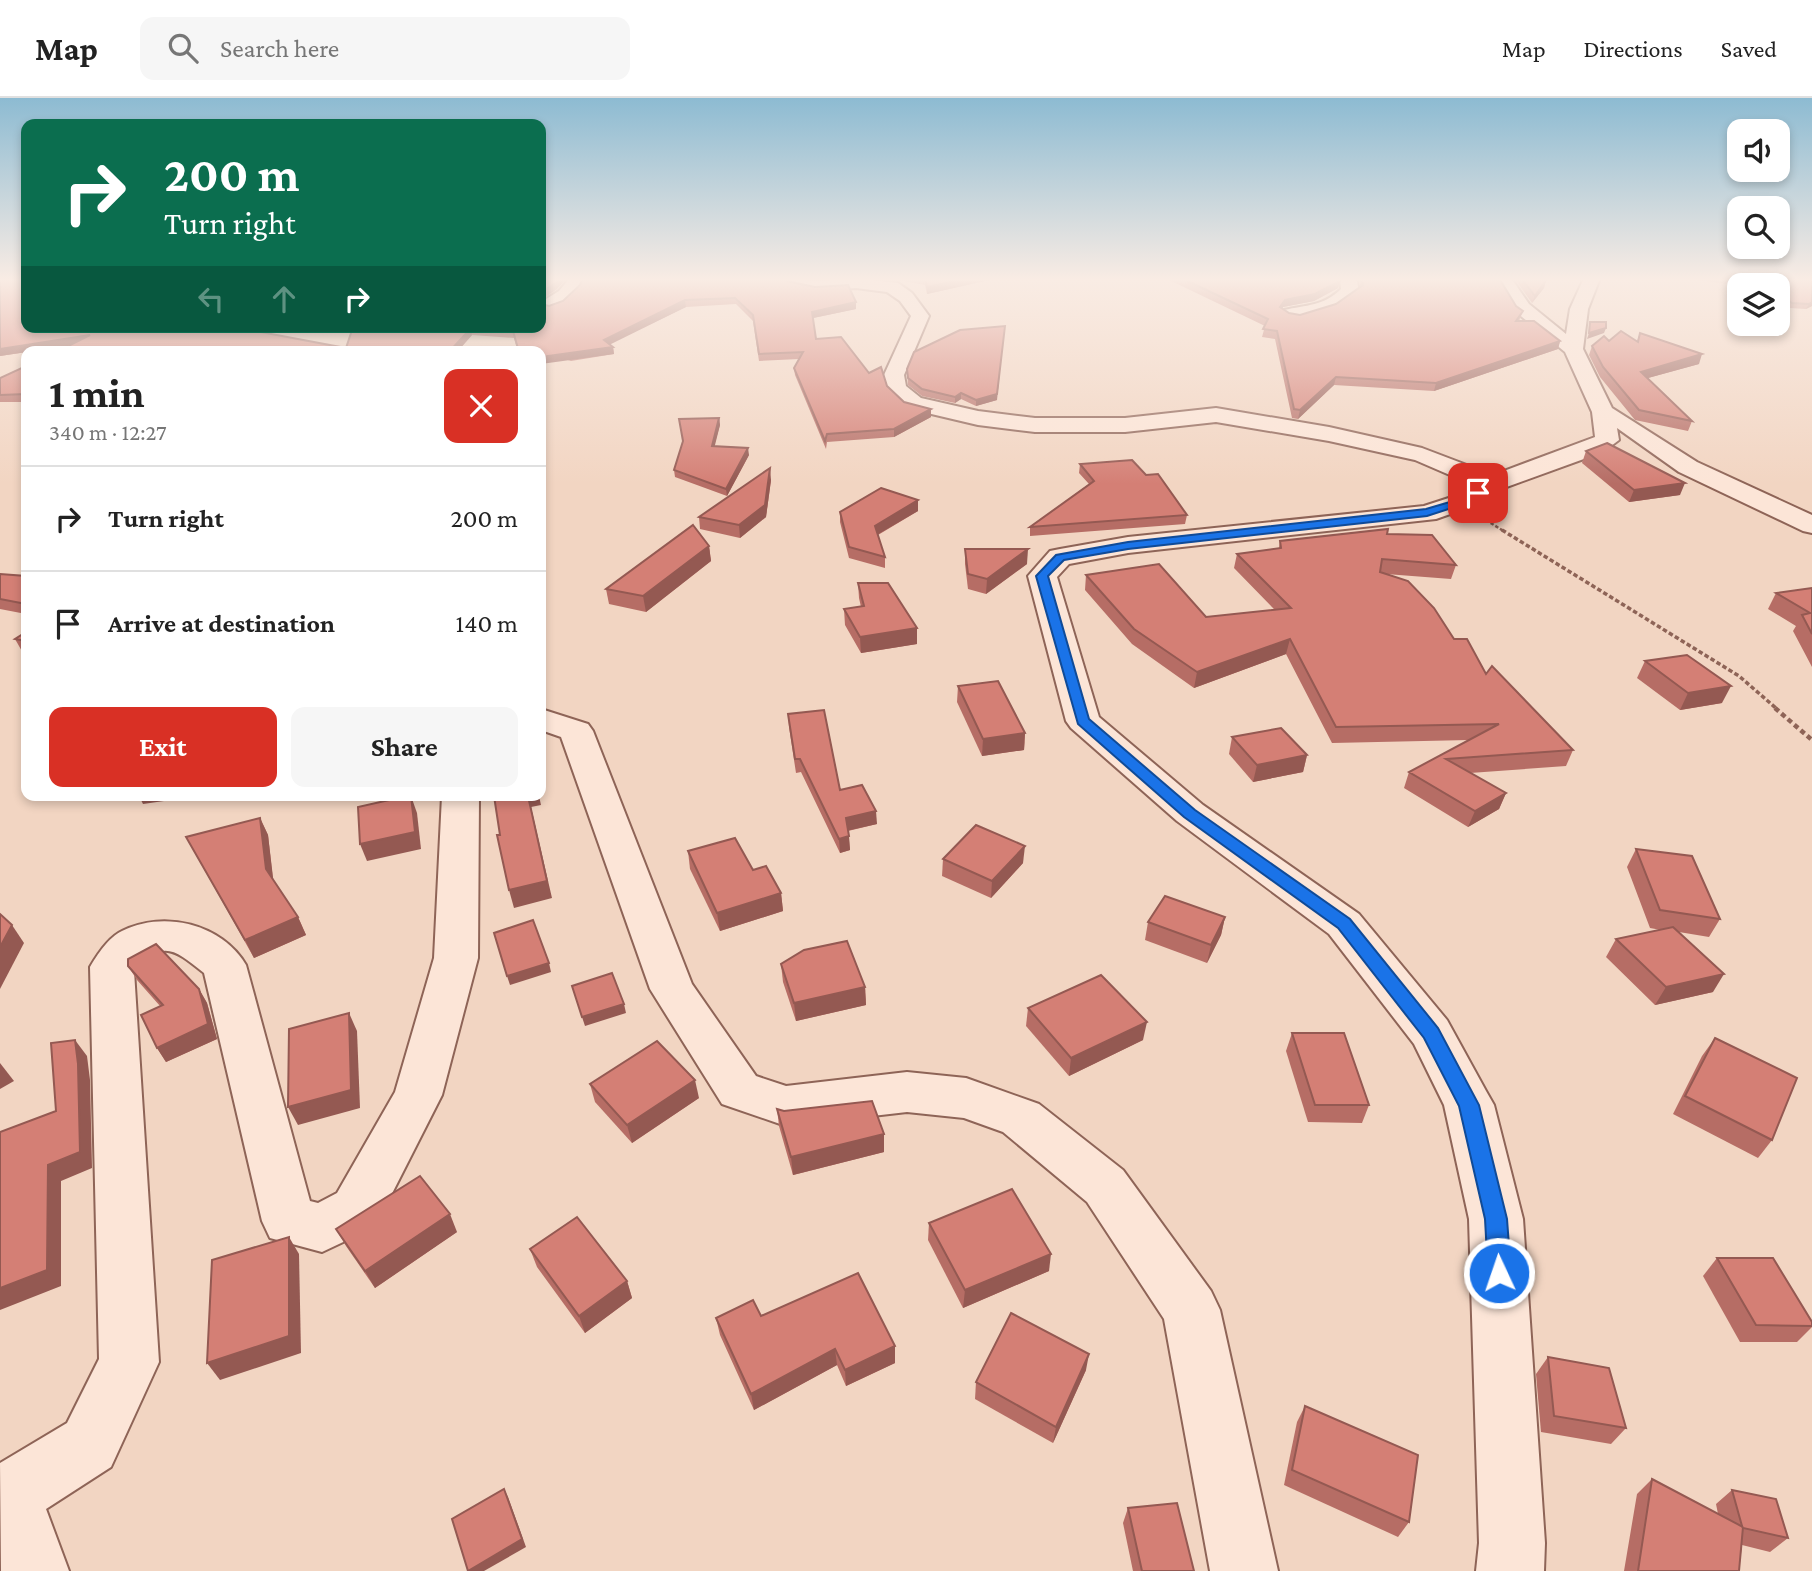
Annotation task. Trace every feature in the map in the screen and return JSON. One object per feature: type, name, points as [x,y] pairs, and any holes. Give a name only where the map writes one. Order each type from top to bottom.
[{"type":"street","points":[[906,347],[894,375],[896,388],[914,403],[978,418],[1035,425],[1125,425],[1216,415],[1329,434],[1422,455],[1478,493]]},
{"type":"street","points":[[1510,1571],[1512,1544],[1496,1219],[1469,1105],[1431,1033],[1344,924],[1190,813],[1083,721],[1042,576],[1060,557],[1128,545],[1427,513],[1595,447],[1607,440],[1603,412],[1570,347]]},
{"type":"street","points":[[1603,412],[1618,419],[1688,467],[1812,525]]},
{"type":"street","points":[[546,721],[576,731],[672,989],[739,1090],[786,1106],[906,1092],[966,1098],[1021,1118],[1105,1186],[1191,1310],[1244,1571]]},
{"type":"street","points":[[35,1571],[4,1496],[89,1445],[129,1362],[112,967],[135,942],[163,936],[190,939],[224,965],[289,1221],[322,1228],[356,1210],[418,1095],[456,958],[461,801]]},
{"type":"path","points":[[1478,493],[1482,517],[1739,676],[1812,740]]},
{"type":"building","points":[[546,347],[613,347],[546,356]]},
{"type":"building","points":[[758,347],[849,347],[869,373],[881,367],[887,386],[904,402],[931,409],[894,429],[827,434],[825,441],[794,368],[803,352],[759,354]]},
{"type":"building","points":[[925,347],[1003,347],[997,394],[976,400],[961,393],[955,397],[922,389],[908,378],[907,369],[914,352]]},
{"type":"building","points":[[1280,347],[1543,347],[1436,383],[1336,377],[1300,410],[1294,409]]},
{"type":"building","points":[[1592,347],[1681,347],[1702,354],[1641,372],[1692,421],[1639,410],[1603,367]]},
{"type":"building","points":[[21,368],[21,394],[0,395],[0,378]]},
{"type":"building","points":[[719,418],[712,446],[748,448],[726,489],[674,470],[683,441],[679,419]]},
{"type":"building","points":[[1607,443],[1685,483],[1634,490],[1586,451]]},
{"type":"building","points":[[1132,460],[1146,475],[1158,474],[1187,515],[1030,527],[1094,481],[1080,464]]},
{"type":"building","points":[[770,468],[765,505],[739,525],[699,517]]},
{"type":"building","points":[[881,488],[918,500],[875,526],[885,557],[849,547],[840,512]]},
{"type":"building","points":[[693,525],[709,546],[643,596],[606,589]]},
{"type":"building","points":[[1388,529],[1387,534],[1432,535],[1456,565],[1382,559],[1380,572],[1408,581],[1434,608],[1454,639],[1467,639],[1486,674],[1492,666],[1573,750],[1446,759],[1506,793],[1475,811],[1409,772],[1499,724],[1336,727],[1290,639],[1197,672],[1134,629],[1086,575],[1159,564],[1206,617],[1291,608],[1237,554],[1281,548],[1280,541]]},
{"type":"building","points":[[965,549],[1028,549],[987,579],[968,574]]},
{"type":"building","points":[[0,574],[21,576],[21,603],[0,599]]},
{"type":"building","points":[[858,583],[888,583],[917,628],[860,637],[844,609],[864,606]]},
{"type":"building","points":[[1812,588],[1812,634],[1802,615],[1810,613],[1776,593]]},
{"type":"building","points":[[1687,655],[1731,686],[1688,693],[1645,661]]},
{"type":"building","points":[[998,681],[1025,733],[983,739],[958,686]]},
{"type":"building","points":[[824,710],[840,790],[862,785],[876,811],[846,818],[849,836],[839,839],[800,759],[795,759],[788,714]]},
{"type":"building","points":[[1281,728],[1307,755],[1257,765],[1232,737]]},
{"type":"building","points":[[385,801],[412,801],[415,832],[360,844],[358,807]]},
{"type":"building","points":[[495,801],[529,801],[547,881],[509,890],[497,835],[500,835]]},
{"type":"building","points":[[260,818],[266,869],[298,917],[245,940],[186,837]]},
{"type":"building","points":[[976,825],[1025,846],[992,881],[943,859]]},
{"type":"building","points":[[735,838],[753,870],[766,866],[781,893],[717,913],[688,851]]},
{"type":"building","points":[[1636,849],[1692,856],[1720,919],[1660,910]]},
{"type":"building","points":[[1165,896],[1225,917],[1211,945],[1148,922]]},
{"type":"building","points":[[0,914],[12,925],[0,947]]},
{"type":"building","points":[[533,920],[549,963],[507,976],[494,933]]},
{"type":"building","points":[[1673,927],[1724,974],[1666,987],[1616,939]]},
{"type":"building","points":[[847,941],[865,987],[794,1003],[781,964],[804,950]]},
{"type":"building","points":[[156,944],[199,989],[208,1024],[157,1048],[141,1015],[163,1005],[128,966],[128,959]]},
{"type":"building","points":[[612,973],[624,1004],[582,1017],[572,986]]},
{"type":"building","points":[[1101,975],[1147,1022],[1071,1058],[1028,1008]]},
{"type":"building","points":[[349,1013],[351,1090],[288,1107],[289,1029]]},
{"type":"building","points":[[1292,1033],[1344,1033],[1369,1105],[1315,1105]]},
{"type":"building","points":[[1715,1038],[1797,1078],[1772,1140],[1685,1096]]},
{"type":"building","points":[[75,1040],[80,1152],[48,1165],[47,1270],[0,1288],[0,1132],[56,1111],[51,1043]]},
{"type":"building","points":[[657,1041],[695,1080],[627,1125],[590,1084]]},
{"type":"building","points":[[872,1101],[884,1134],[791,1157],[777,1109],[784,1111]]},
{"type":"building","points":[[420,1176],[450,1214],[365,1271],[336,1229]]},
{"type":"building","points":[[1012,1189],[1051,1254],[965,1290],[929,1223]]},
{"type":"building","points":[[577,1217],[627,1281],[579,1316],[530,1249]]},
{"type":"building","points":[[289,1237],[289,1336],[207,1363],[212,1260]]},
{"type":"building","points":[[1717,1258],[1773,1258],[1812,1326],[1756,1325]]},
{"type":"building","points":[[858,1273],[895,1346],[845,1370],[835,1349],[751,1394],[716,1318],[753,1300],[761,1316]]},
{"type":"building","points":[[1011,1313],[1089,1354],[1056,1427],[976,1382]]},
{"type":"building","points":[[1548,1357],[1609,1368],[1626,1428],[1554,1416]]},
{"type":"building","points":[[1305,1406],[1418,1455],[1409,1522],[1292,1470]]},
{"type":"building","points":[[1652,1479],[1743,1527],[1739,1571],[1638,1571]]},
{"type":"building","points":[[504,1489],[522,1539],[468,1571],[452,1519]]},
{"type":"building","points":[[1732,1490],[1776,1499],[1788,1538],[1743,1528]]},
{"type":"building","points":[[1177,1503],[1194,1571],[1142,1571],[1128,1508]]},
{"type":"route","points":[[1478,493],[1464,501],[1427,513],[1128,545],[1060,557],[1042,576],[1083,721],[1190,813],[1344,924],[1431,1033],[1469,1105],[1496,1219],[1499,1273]]}]
